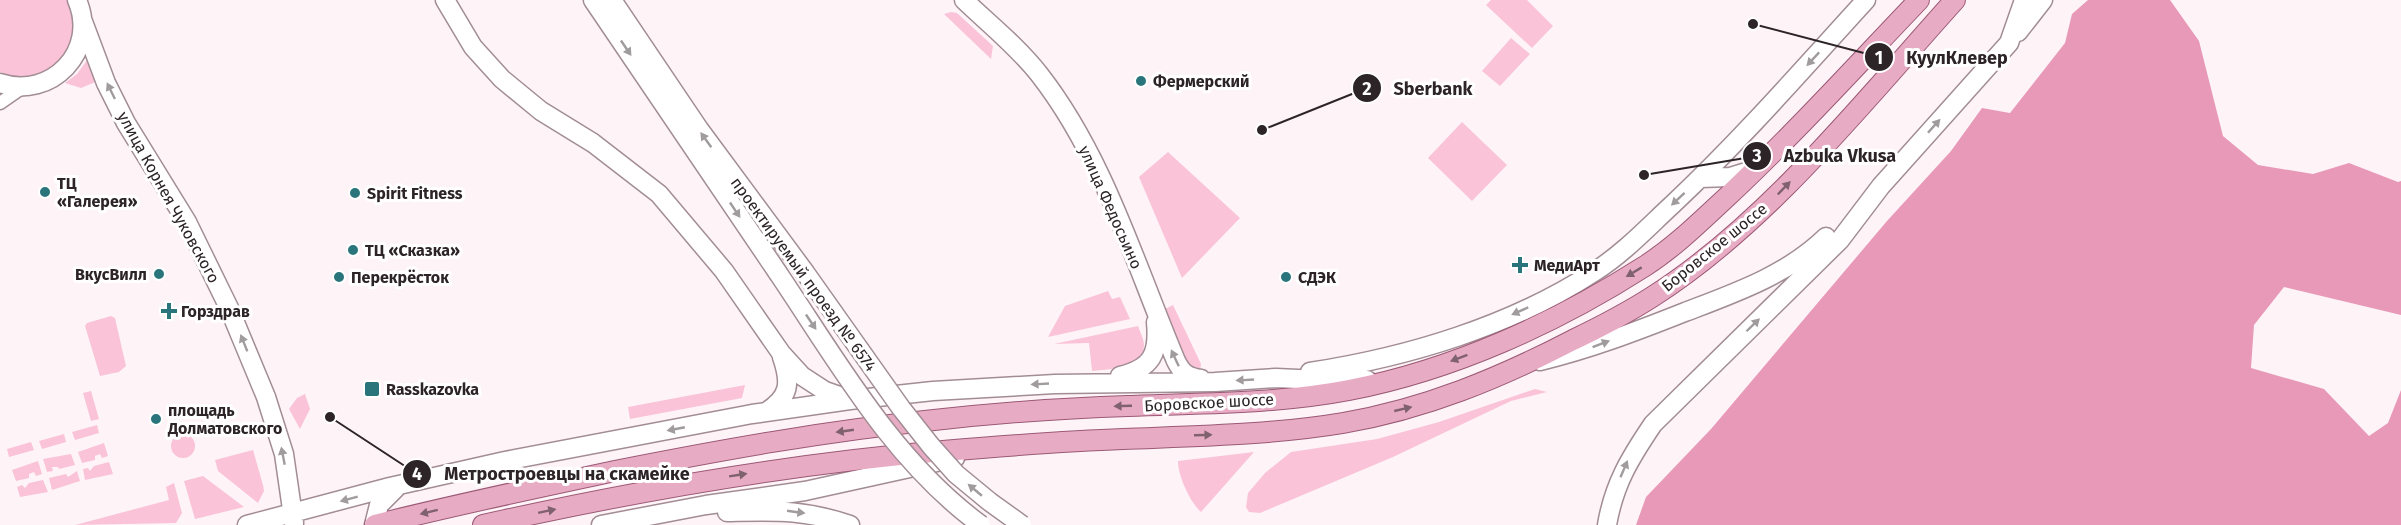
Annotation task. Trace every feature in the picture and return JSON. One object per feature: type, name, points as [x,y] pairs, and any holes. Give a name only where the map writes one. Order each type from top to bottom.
[{"type":"main road","name":"улица Корнея Чуковского","points":[[77,0],[106,83],[126,123],[187,222],[230,308],[266,397],[284,454],[293,519]]},
{"type":"main road","points":[[445,0],[473,47],[502,80],[542,111],[593,143],[659,194],[724,271],[781,353],[802,376],[825,392],[850,400]]},
{"type":"main road","name":"проектируемый проезд № 6574","points":[[593,0],[875,416],[904,454],[930,481],[981,525]]},
{"type":"main road","name":"улица Федосьино","points":[[964,0],[1039,74],[1066,114],[1109,195],[1182,372],[1188,376],[1215,382]]},
{"type":"main road","points":[[1276,378],[1379,359],[1458,336],[1522,310],[1580,281],[1612,259],[1700,178],[1866,0]]},
{"type":"main road","name":"Боровское шоссе","points":[[374,525],[483,499],[735,448],[878,426],[1058,409],[1284,399],[1346,390],[1410,375],[1513,337],[1594,296],[1671,247],[1758,168],[1907,8],[1918,0]]},
{"type":"main road","name":"Боровское шоссе","points":[[486,524],[616,496],[746,474],[893,456],[1060,442],[1252,433],[1346,423],[1420,405],[1524,365],[1622,315],[1652,297],[1719,246],[1777,195],[1954,0]]},
{"type":"main road","points":[[2009,43],[2024,0]]},
{"type":"main road","points":[[1607,525],[1612,498],[1629,459],[1653,424],[1839,240],[1881,186],[2009,43],[2043,0]]},
{"type":"main road","name":"проектируемый проезд № 6574","points":[[613,1],[699,129],[804,271],[900,408],[956,474],[1022,525]]},
{"type":"main road","name":"улица Корнея Чуковского","points":[[0,84],[23,87],[51,80],[68,66],[76,55],[81,41],[82,19]]},
{"type":"main road","points":[[1700,178],[1730,177],[1758,168]]},
{"type":"main road","points":[[1524,365],[1584,351],[1746,288],[1784,270],[1815,248],[1881,186]]},
{"type":"main road","points":[[1098,382],[1131,373],[1148,364],[1155,350],[1157,330],[1155,311]]},
{"type":"main road","points":[[766,412],[784,397],[788,386],[787,371],[781,353]]},
{"type":"main road","points":[[247,525],[293,519],[405,484],[505,461],[766,412],[850,400],[980,387],[1098,382],[1215,382],[1276,378],[1381,380],[1410,375]]},
{"type":"main road","points":[[601,525],[653,514],[805,491],[934,462],[1060,442]]},
{"type":"main road","points":[[374,525],[375,513],[384,498],[405,484]]},
{"type":"main road","points":[[653,514],[787,510],[821,515],[850,525]]},
{"type":"street","points":[[0,103],[23,87]]},
{"type":"shaded area","points":[[0,0],[67,0],[73,16],[74,32],[69,48],[60,61],[47,71],[33,77],[17,78],[0,72]]},
{"type":"shaded area","points":[[1491,0],[1527,0],[1553,26],[1532,48],[1486,5]]},
{"type":"shaded area","points":[[2088,0],[2170,0],[2199,41],[2223,136],[2258,165],[2313,174],[2349,163],[2398,182],[2401,181],[2401,315],[2284,287],[2254,325],[2251,368],[2324,389],[2369,436],[2388,423],[2401,390],[2401,525],[1636,525],[1646,497],[1711,429],[1887,221],[1951,151],[1982,108],[2010,113],[2065,43],[2072,14]]},
{"type":"shaded area","points":[[957,13],[993,46],[991,59],[944,14]]},
{"type":"shaded area","points":[[1511,38],[1530,54],[1500,86],[1482,71]]},
{"type":"shaded area","points":[[90,56],[98,81],[81,88],[65,83],[77,74]]},
{"type":"shaded area","points":[[1462,122],[1507,165],[1472,201],[1428,158]]},
{"type":"shaded area","points":[[1168,152],[1240,218],[1182,278],[1139,177]]},
{"type":"shaded area","points":[[1108,291],[1112,299],[1120,297],[1130,319],[1048,337],[1065,306]]},
{"type":"shaded area","points":[[1173,305],[1201,364],[1200,372],[1187,365],[1163,310]]},
{"type":"shaded area","points":[[111,316],[115,318],[126,366],[119,372],[100,376],[85,326],[87,323]]},
{"type":"shaded area","points":[[1138,326],[1144,343],[1142,353],[1132,364],[1124,367],[1092,371],[1089,343],[1054,344]]},
{"type":"shaded area","points":[[745,385],[742,398],[630,419],[628,407]]},
{"type":"shaded area","points":[[1535,389],[1547,392],[1511,401],[1393,457],[1260,513],[1249,512],[1246,507],[1248,493],[1265,473],[1291,452],[1377,439],[1439,422]]},
{"type":"shaded area","points":[[91,391],[99,419],[91,421],[83,393]]},
{"type":"shaded area","points":[[305,394],[310,409],[300,429],[289,409],[297,398]]},
{"type":"shaded area","points":[[97,425],[99,433],[75,440],[72,432]]},
{"type":"shaded area","points":[[64,434],[66,442],[42,449],[39,441]]},
{"type":"shaded area","points":[[183,434],[191,438],[195,446],[191,454],[183,458],[175,454],[171,446],[175,438]]},
{"type":"shaded area","points":[[31,442],[34,450],[9,457],[7,449]]},
{"type":"shaded area","points":[[104,443],[108,456],[102,458],[100,454],[95,456],[95,460],[82,463],[78,452]]},
{"type":"shaded area","points":[[253,450],[264,491],[258,503],[218,471],[215,460]]},
{"type":"shaded area","points":[[1254,452],[1201,512],[1185,488],[1178,461]]},
{"type":"shaded area","points":[[71,454],[75,465],[59,469],[52,467],[53,471],[47,472],[43,459]]},
{"type":"shaded area","points":[[38,461],[42,474],[36,476],[34,472],[29,474],[29,478],[16,481],[12,470]]},
{"type":"shaded area","points":[[109,462],[113,474],[85,480],[83,469],[88,468],[90,471],[94,466]]},
{"type":"shaded area","points":[[77,471],[80,481],[52,490],[49,478],[66,474],[68,477]]},
{"type":"shaded area","points":[[203,476],[244,507],[195,519],[184,481]]},
{"type":"shaded area","points":[[43,480],[48,492],[20,497],[17,487],[22,485],[25,488],[29,483]]},
{"type":"shaded area","points":[[174,483],[182,513],[176,523],[75,525],[169,500],[166,487]]},
{"type":"place","name":"КуулКлевер","points":[[1753,24]]},
{"type":"place","name":"Фермерский","points":[[1141,81]]},
{"type":"place","name":"Sberbank","points":[[1262,130]]},
{"type":"place","name":"Azbuka Vkusa","points":[[1644,175]]},
{"type":"place","name":"ТЦ «Галерея»","points":[[45,192]]},
{"type":"place","name":"Spirit Fitness","points":[[355,193]]},
{"type":"place","name":"ТЦ «Сказка»","points":[[353,250]]},
{"type":"place","name":"МедиАрт","points":[[1520,265]]},
{"type":"place","name":"ВкусВилл","points":[[159,274]]},
{"type":"place","name":"Перекрёсток","points":[[339,277]]},
{"type":"place","name":"СДЭК","points":[[1286,277]]},
{"type":"place","name":"Горздрав","points":[[169,311]]},
{"type":"place","name":"Rasskazovka","points":[[372,389]]},
{"type":"place","name":"Метростроевцы на скамейке","points":[[330,417]]},
{"type":"place","name":"площадь Долматовского","points":[[156,419]]}]
